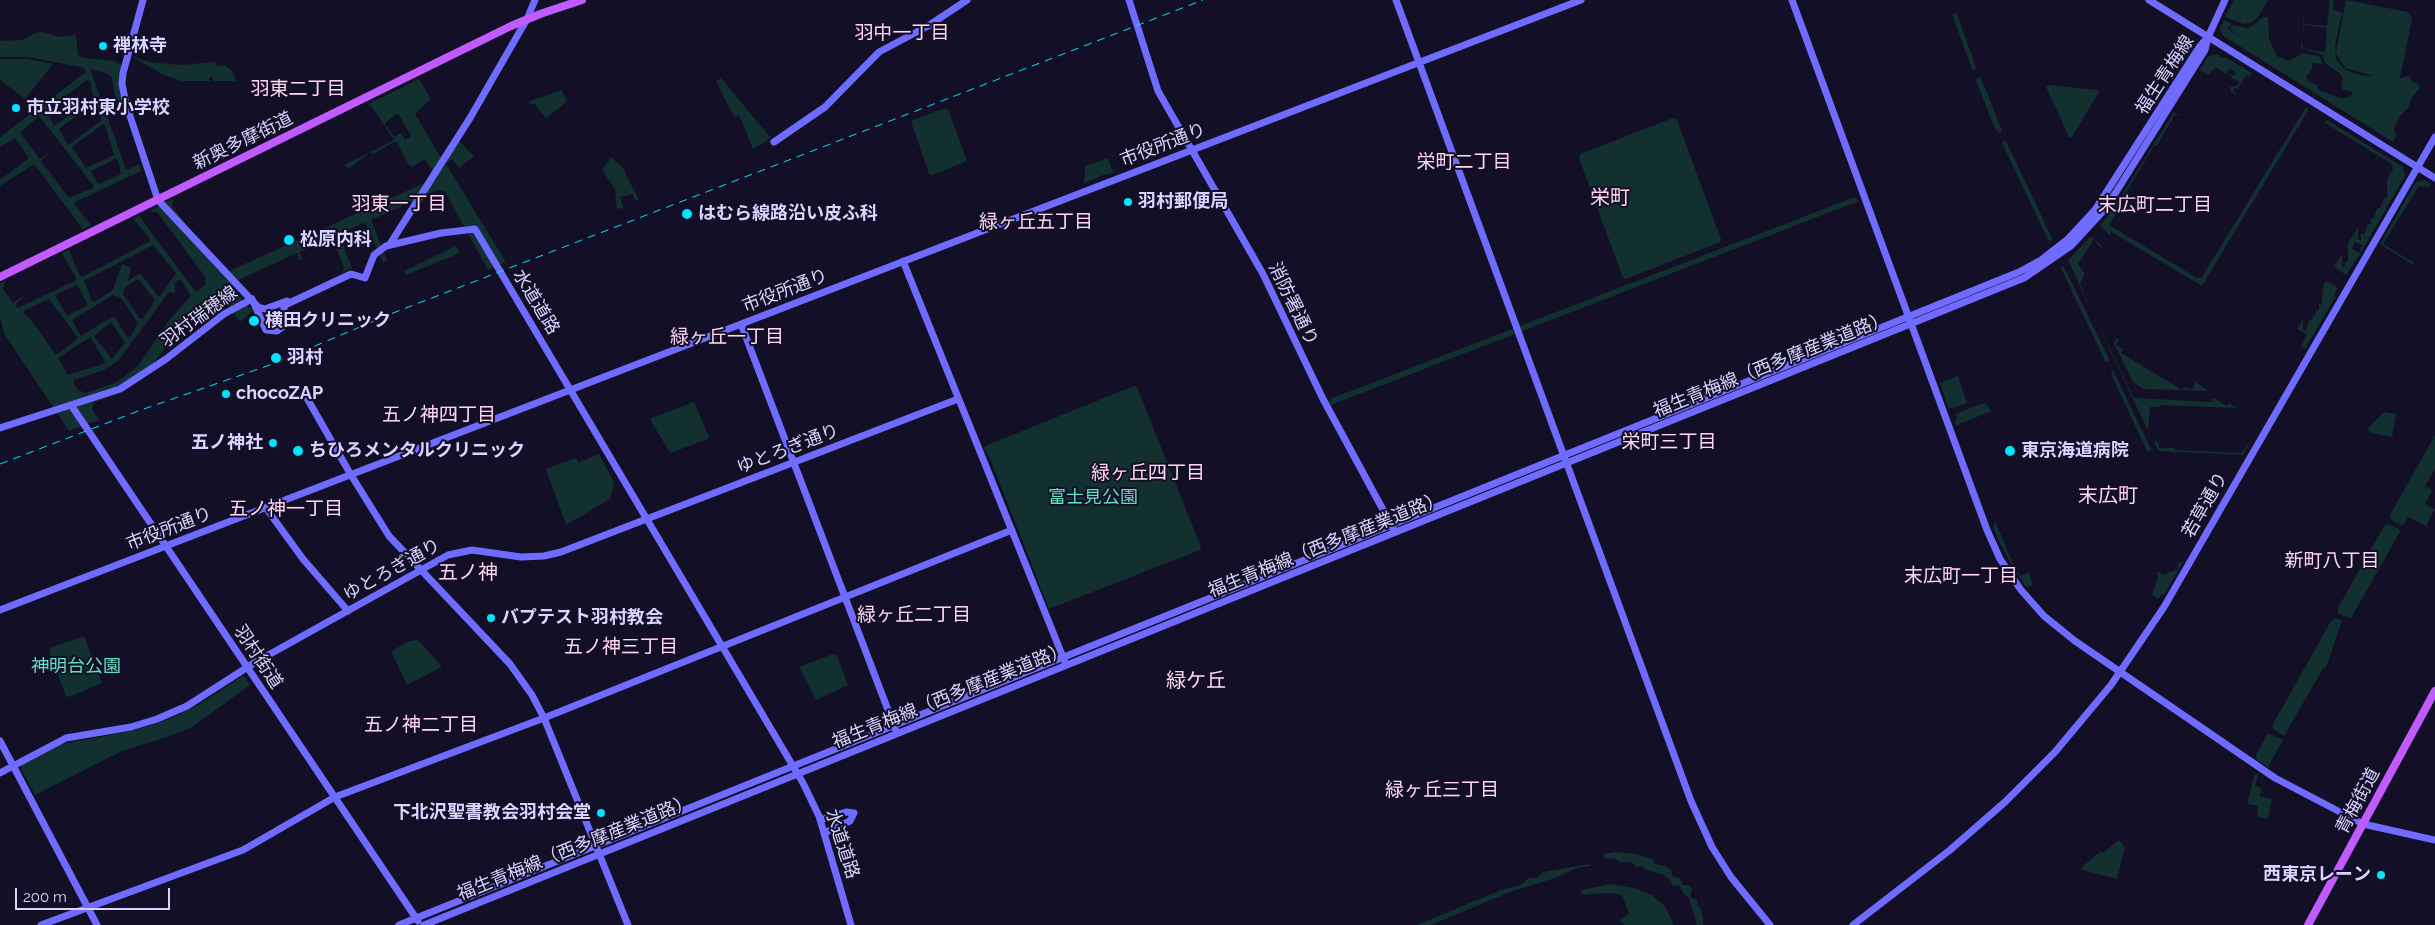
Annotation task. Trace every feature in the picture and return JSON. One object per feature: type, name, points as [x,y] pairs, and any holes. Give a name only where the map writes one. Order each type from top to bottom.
[{"type":"main road","name":"新奥多摩街道","points":[[0,277],[527,19],[582,0]]},
{"type":"main road","name":"青梅街道","points":[[2308,925],[2435,691]]},
{"type":"street","points":[[143,0],[124,68],[122,84],[126,104],[158,200]]},
{"type":"street","points":[[252,299],[259,308],[272,306],[290,301],[351,274],[366,278],[372,258],[377,251],[390,244],[470,118],[527,19],[535,0]]},
{"type":"street","points":[[774,142],[825,108],[878,52],[928,26],[967,0]]},
{"type":"street","name":"消防署通り","points":[[1129,0],[1158,91],[1263,274],[1323,399],[1394,529]]},
{"type":"street","points":[[1396,0],[1697,817],[1731,876],[1770,925]]},
{"type":"street","name":"市役所通り","points":[[0,610],[1581,0]]},
{"type":"street","points":[[1792,0],[1990,536],[2006,567],[2026,596],[2044,616],[2075,641],[2264,771],[2363,824],[2435,840]]},
{"type":"street","points":[[2149,0],[2435,178]]},
{"type":"street","name":"福生青梅線","points":[[2168,106],[2205,50],[2208,37],[2225,0]]},
{"type":"street","name":"福生青梅線（西多摩産業道路）","points":[[422,925],[600,854],[896,730],[2045,266],[2085,233],[2115,195],[2152,129],[2168,106]]},
{"type":"street","name":"福生青梅線","points":[[2139,143],[2152,129]]},
{"type":"street","name":"若草通り","points":[[1853,925],[1950,850],[2005,802],[2050,757],[2120,672],[2168,600],[2435,137]]},
{"type":"street","name":"福生青梅線（西多摩産業道路）","points":[[2004,284],[2036,263],[2079,229],[2104,199],[2139,143]]},
{"type":"street","name":"羽村瑞穂線","points":[[0,428],[104,396],[126,386],[173,355],[220,317],[252,299],[158,200]]},
{"type":"street","name":"水道道路","points":[[390,244],[441,233],[475,229],[796,771],[820,820],[852,925]]},
{"type":"street","points":[[903,261],[1065,662]]},
{"type":"street","points":[[252,299],[268,331],[276,332],[284,327],[286,322],[283,313],[284,306],[290,301]]},
{"type":"street","points":[[272,306],[283,313]]},
{"type":"street","points":[[741,324],[896,730]]},
{"type":"street","points":[[304,393],[351,476],[389,536],[510,664],[532,695],[544,718],[628,925]]},
{"type":"street","name":"ゆとろぎ通り","points":[[0,773],[66,738],[131,727],[169,715],[199,699],[248,667],[448,555],[465,550],[484,550],[521,557],[550,555],[647,520],[958,399]]},
{"type":"street","name":"羽村街道","points":[[71,405],[422,925]]},
{"type":"street","points":[[266,508],[303,559],[348,611]]},
{"type":"street","points":[[41,925],[243,850],[335,797],[544,718],[1012,530]]},
{"type":"street","points":[[0,741],[97,925]]},
{"type":"street","name":"福生青梅線（西多摩産業道路）","points":[[399,925],[596,846],[796,771]]},
{"type":"street","points":[[820,820],[846,812],[854,813],[850,821],[824,833]]},
{"type":"green space","points":[[2234,0],[2268,0],[2258,17],[2250,23],[2244,24],[2225,17]]},
{"type":"green space","points":[[2324,0],[2333,0],[2333,9],[2342,13],[2335,45],[2336,59],[2344,69],[2359,75],[2374,76],[2345,68],[2336,53],[2346,0],[2408,12],[2412,19],[2400,78],[2409,76],[2412,82],[2419,84],[2420,88],[2412,97],[2408,108],[2399,117],[2394,128],[2396,136],[2393,142],[2222,35],[2220,28],[2224,20],[2231,24],[2228,29],[2243,38],[2230,29],[2232,25],[2247,28],[2263,17],[2268,17],[2269,39],[2277,56],[2288,61],[2302,53],[2319,56],[2323,64],[2312,63],[2312,69],[2306,77],[2309,82],[2317,85],[2319,90],[2343,99],[2352,95],[2352,91],[2343,90],[2341,86],[2343,78],[2339,73],[2326,64],[2321,54],[2302,49],[2301,47],[2302,40],[2303,49],[2325,52],[2327,28],[2304,25],[2302,38],[2304,14],[2304,24],[2327,26],[2330,1]]},
{"type":"green space","points":[[1954,13],[1957,14],[1976,67],[1975,70],[1972,69],[1952,15]]},
{"type":"green space","points":[[39,31],[60,37],[76,35],[78,55],[84,58],[114,61],[122,65],[120,90],[124,111],[115,95],[112,77],[90,69],[126,169],[128,170],[139,164],[141,171],[75,202],[74,204],[91,225],[81,230],[82,228],[34,164],[0,186],[0,180],[29,158],[15,138],[0,147],[0,137],[86,72],[84,68],[28,57],[0,57],[0,41],[22,40]],"holes":[[[87,80],[90,81],[94,98],[54,126],[46,111]],[[95,102],[97,103],[102,120],[70,144],[67,143],[59,129]],[[39,116],[93,185],[93,188],[69,198],[41,161],[51,151],[40,159],[20,133]],[[103,124],[105,125],[114,155],[86,168],[72,147]],[[115,159],[118,160],[121,174],[98,184],[91,171]]]},
{"type":"green space","points":[[2219,54],[2220,58],[2225,57],[2252,73],[2250,77],[2246,75],[2238,89],[2235,88],[2233,91],[2238,96],[2231,92],[2230,87],[2239,85],[2238,80],[2232,79],[2231,74],[2234,76],[2236,72],[2230,68],[2226,74],[2216,67],[2208,75],[2200,70],[2208,56]]},
{"type":"green space","points":[[131,56],[149,62],[180,65],[215,62],[216,66],[225,65],[232,71],[236,81],[213,81],[213,76],[209,78],[209,81],[181,81],[162,74]]},
{"type":"green space","points":[[0,59],[28,59],[53,64],[25,99],[0,80]]},
{"type":"green space","points":[[1978,77],[1981,78],[2002,130],[2000,133],[1997,132],[1989,114],[1976,80]]},
{"type":"green space","points":[[721,78],[770,137],[767,141],[753,149],[739,115],[734,117],[716,81]]},
{"type":"green space","points":[[419,79],[431,99],[415,114],[444,163],[459,141],[474,156],[459,168],[452,159],[446,164],[506,262],[488,270],[445,192],[438,190],[371,220],[387,260],[383,262],[366,224],[363,223],[342,233],[340,237],[352,268],[343,272],[344,268],[333,240],[329,239],[300,252],[303,260],[298,259],[297,253],[236,281],[234,288],[248,307],[255,309],[240,322],[220,296],[212,295],[186,319],[142,379],[121,393],[94,402],[92,409],[99,420],[69,431],[5,335],[0,318],[0,284],[5,281],[3,289],[13,303],[25,295],[15,305],[18,308],[75,281],[76,278],[62,253],[69,250],[82,277],[150,241],[133,219],[140,215],[195,291],[198,291],[205,285],[206,278],[157,212],[149,211],[173,199],[172,206],[220,270],[227,272],[431,180],[434,173],[425,159],[413,167],[408,164],[396,141],[373,154],[370,152],[394,140],[373,108],[368,104]],"holes":[[[398,113],[411,136],[405,140],[401,133],[394,137],[385,123]],[[153,245],[176,273],[160,296],[158,296],[140,273],[128,281],[131,268],[122,264],[113,290],[94,302],[84,281]],[[138,279],[155,300],[143,319],[140,319],[123,294],[125,287]],[[178,280],[181,280],[191,296],[170,319],[138,366],[117,382],[86,393],[78,390],[73,382],[74,380],[104,370],[118,361],[169,292],[175,293],[175,284]],[[77,285],[88,305],[67,316],[55,295]],[[113,295],[121,298],[138,323],[130,337],[127,337],[114,316],[81,336],[72,320]],[[49,299],[78,338],[56,355],[30,318],[23,313]],[[111,322],[125,343],[112,359],[94,336]],[[91,338],[106,363],[68,375],[58,358]]]},
{"type":"green space","points":[[2048,85],[2098,90],[2099,92],[2072,137],[2069,137],[2046,87]]},
{"type":"green space","points":[[562,90],[567,102],[546,118],[534,103],[531,105],[528,102]]},
{"type":"green space","points":[[2306,107],[2309,109],[2202,286],[2110,231],[2111,236],[2100,226],[2117,203],[2174,112],[2180,116],[2175,115],[2157,145],[2154,146],[2118,206],[2119,209],[2109,225],[2197,278],[2202,277]]},
{"type":"green space","points":[[945,108],[948,109],[967,161],[932,175],[929,174],[911,121]]},
{"type":"green space","points":[[1673,118],[1677,120],[1721,239],[1720,242],[1626,279],[1623,278],[1579,158],[1580,154]]},
{"type":"green space","points":[[2327,120],[2403,167],[2405,176],[2361,252],[2362,245],[2355,242],[2352,249],[2361,253],[2346,275],[2334,267],[2342,254],[2342,267],[2345,267],[2345,262],[2348,261],[2348,243],[2358,227],[2358,240],[2361,240],[2361,234],[2364,234],[2368,224],[2371,224],[2371,219],[2374,218],[2377,208],[2380,208],[2384,198],[2387,198],[2387,179],[2393,169],[2392,164],[2325,123]]},
{"type":"green space","points":[[2004,140],[2052,238],[2051,241],[2048,240],[2002,143]]},
{"type":"green space","points":[[370,152],[349,169],[344,165]]},
{"type":"green space","points":[[611,157],[626,171],[625,173],[639,200],[635,201],[633,194],[620,197],[623,208],[617,209],[615,189],[602,170]]},
{"type":"green space","points":[[1108,158],[1112,170],[1116,172],[1100,176],[1084,184],[1085,166]]},
{"type":"green space","points":[[2425,180],[2431,184],[2430,187],[2419,186],[2383,244],[2414,263],[2413,265],[2380,244],[2416,182]]},
{"type":"green space","points":[[1855,197],[1859,201],[1331,405],[1329,402],[1330,399]]},
{"type":"green space","points":[[2091,236],[2101,245],[2101,249],[2094,239],[2078,264],[2085,274],[2080,283],[2090,308],[2068,260]]},
{"type":"green space","points":[[456,246],[460,253],[406,275],[404,271]]},
{"type":"green space","points":[[2063,265],[2109,359],[2108,362],[2105,361],[2061,268]]},
{"type":"green space","points":[[2326,281],[2338,288],[2334,294],[2336,296],[2305,349],[2301,346],[2307,335],[2297,329],[2303,318],[2303,331],[2306,331],[2309,320],[2312,320],[2313,315],[2316,315],[2316,310],[2319,310],[2319,304],[2322,304],[2323,286]]},
{"type":"green space","points":[[2091,309],[2134,398],[2211,402],[2213,398],[2227,406],[2229,403],[2237,408],[2160,405],[2160,407],[2150,407],[2148,431]]},
{"type":"green space","points":[[2116,338],[2119,340],[2116,345],[2123,349],[2121,353],[2182,390],[2184,387],[2192,389],[2195,384],[2193,381],[2209,391],[2143,389],[2133,382],[2114,343]]},
{"type":"green space","points":[[2113,370],[2151,449],[2150,452],[2147,451],[2111,374]]},
{"type":"green space","points":[[1958,376],[1967,403],[1953,408],[1948,407],[1940,383]]},
{"type":"green space","name":"富士見公園","points":[[1134,386],[1137,387],[1201,547],[1200,550],[1049,609],[989,456],[984,449],[985,446]]},
{"type":"green space","points":[[694,402],[709,437],[670,453],[651,418]]},
{"type":"green space","points":[[1984,403],[1987,404],[1990,411],[2004,406],[1957,425],[1954,424],[1957,418],[1955,414]]},
{"type":"green space","points":[[2384,412],[2396,414],[2392,437],[2372,433],[2367,429]]},
{"type":"green space","points":[[2435,435],[2435,469],[2425,486],[2432,490],[2425,504],[2435,509],[2426,526],[2408,517],[2403,526],[2391,520],[2390,515]]},
{"type":"green space","points":[[2253,438],[2243,455],[2159,451],[2154,443],[2157,440],[2157,443],[2159,441],[2159,448],[2175,448],[2175,450],[2241,453]]},
{"type":"green space","points":[[599,454],[614,482],[610,499],[566,525],[546,469],[576,458],[578,463]]},
{"type":"green space","points":[[1994,523],[1996,523],[2016,571],[2020,576],[2029,572],[2033,586],[2026,587],[2013,568],[1993,527]]},
{"type":"green space","points":[[2389,524],[2401,530],[2351,618],[2338,614],[2338,608],[2384,526]]},
{"type":"green space","points":[[2189,551],[2164,595],[2162,594],[2158,599],[2152,595],[2158,578],[2156,573],[2160,572],[2162,575],[2178,569],[2177,564],[2182,562]]},
{"type":"green space","points":[[2335,618],[2342,620],[2326,668],[2324,667],[2284,736],[2273,729],[2273,724],[2331,621]]},
{"type":"green space","name":"神明台公園","points":[[83,636],[102,683],[69,697],[66,696],[49,651],[50,648]]},
{"type":"green space","points":[[418,640],[442,667],[407,685],[391,651],[410,641]]},
{"type":"green space","points":[[833,654],[837,656],[848,685],[816,700],[799,667]]},
{"type":"green space","points":[[242,676],[245,677],[250,685],[192,727],[122,751],[35,795],[21,769],[22,765],[62,744],[132,731],[169,719],[202,703]]},
{"type":"green space","points":[[2268,733],[2283,740],[2268,767],[2257,760],[2256,755]]},
{"type":"green space","points":[[2255,773],[2258,774],[2255,786],[2261,788],[2260,796],[2272,799],[2268,819],[2257,817],[2258,806],[2247,804]]},
{"type":"green space","points":[[2119,840],[2125,847],[2117,879],[2082,870],[2082,867],[2101,851],[2103,853]]},
{"type":"green space","points":[[1616,852],[1636,854],[1652,859],[1655,864],[1665,866],[1671,870],[1673,877],[1679,878],[1683,885],[1688,885],[1692,889],[1690,897],[1697,900],[1704,925],[1697,925],[1689,898],[1682,892],[1679,885],[1673,886],[1669,879],[1662,874],[1646,870],[1642,866],[1637,867],[1631,862],[1620,862],[1614,858],[1607,859],[1603,857],[1603,854]]},
{"type":"green space","points":[[1590,864],[1591,866],[1577,868],[1555,878],[1510,892],[1431,925],[1417,925],[1501,890],[1520,885],[1529,878],[1538,877],[1543,872]]},
{"type":"green space","points":[[1610,884],[1635,888],[1652,895],[1665,906],[1674,925],[1625,925],[1619,920],[1629,914],[1622,895],[1610,893],[1581,895],[1581,890]]},
{"type":"railway","points":[[0,464],[141,410],[270,365],[393,313],[1203,0]]},
{"type":"place","name":"禅林寺","points":[[103,46]]},
{"type":"place","name":"市立羽村東小学校","points":[[16,108]]},
{"type":"place","name":"羽村郵便局","points":[[1128,202]]},
{"type":"place","name":"はむら線路沿い皮ふ科","points":[[687,214]]},
{"type":"place","name":"松原内科","points":[[289,240]]},
{"type":"place","name":"横田クリニック","points":[[254,321]]},
{"type":"place","name":"羽村","points":[[276,358]]},
{"type":"place","name":"chocoZAP","points":[[226,394]]},
{"type":"place","name":"五ノ神社","points":[[273,443]]},
{"type":"place","name":"ちひろメンタルクリニック","points":[[298,451]]},
{"type":"place","name":"東京海道病院","points":[[2010,451]]},
{"type":"place","name":"バプテスト羽村教会","points":[[491,618]]},
{"type":"place","name":"下北沢聖書教会羽村会堂","points":[[601,813]]},
{"type":"place","name":"西東京レーン","points":[[2381,875]]},
{"type":"district","name":"羽中一丁目","points":[[902,33]]},
{"type":"district","name":"羽東二丁目","points":[[298,89]]},
{"type":"district","name":"栄町二丁目","points":[[1464,162]]},
{"type":"district","name":"栄町","points":[[1610,198]]},
{"type":"district","name":"羽東一丁目","points":[[399,204]]},
{"type":"district","name":"末広町二丁目","points":[[2155,205]]},
{"type":"district","name":"緑ヶ丘五丁目","points":[[1036,222]]},
{"type":"district","name":"緑ヶ丘一丁目","points":[[727,337]]},
{"type":"district","name":"五ノ神四丁目","points":[[439,415]]},
{"type":"district","name":"栄町三丁目","points":[[1669,442]]},
{"type":"district","name":"緑ヶ丘四丁目","points":[[1148,473]]},
{"type":"district","name":"末広町","points":[[2108,496]]},
{"type":"district","name":"五ノ神一丁目","points":[[286,509]]},
{"type":"district","name":"新町八丁目","points":[[2332,561]]},
{"type":"district","name":"五ノ神","points":[[468,573]]},
{"type":"district","name":"末広町一丁目","points":[[1961,576]]},
{"type":"district","name":"緑ヶ丘二丁目","points":[[914,615]]},
{"type":"district","name":"五ノ神三丁目","points":[[621,647]]},
{"type":"district","name":"緑ケ丘","points":[[1196,681]]},
{"type":"district","name":"五ノ神二丁目","points":[[421,725]]},
{"type":"district","name":"緑ヶ丘三丁目","points":[[1442,790]]}]
